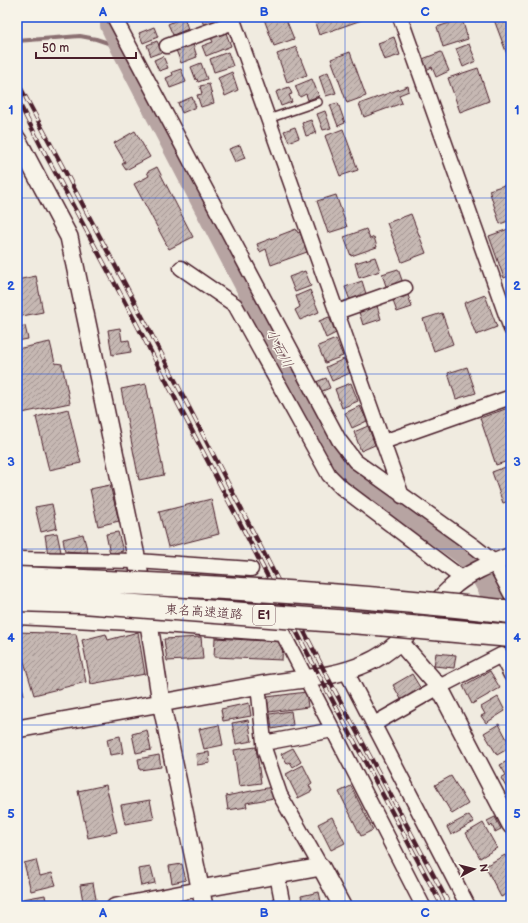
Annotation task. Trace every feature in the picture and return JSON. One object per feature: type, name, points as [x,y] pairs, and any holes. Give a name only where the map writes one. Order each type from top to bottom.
[{"type":"highway","name":"東名高速道路","points":[[17,578],[241,589],[378,599],[511,612]]},
{"type":"highway","name":"東名高速道路","points":[[17,600],[98,603],[377,624],[511,636]]},
{"type":"street","points":[[114,17],[339,440],[355,461],[402,496],[476,547],[491,564],[511,594]]},
{"type":"street","points":[[400,17],[511,329]]},
{"type":"street","points":[[167,46],[233,20],[402,496]]},
{"type":"street","points":[[17,139],[69,237],[137,562],[149,624],[161,702],[204,906]]},
{"type":"street","points":[[181,268],[235,305],[329,475],[342,488],[463,579]]},
{"type":"street","points":[[337,312],[405,288]]},
{"type":"street","points":[[383,442],[511,397]]},
{"type":"street","points":[[17,729],[258,685],[327,676],[369,663],[400,642],[450,589],[463,579],[491,564],[511,556]]},
{"type":"street","points":[[17,559],[137,562],[251,569]]},
{"type":"street","points":[[17,617],[149,624],[283,634],[423,906]]},
{"type":"street","points":[[400,642],[439,687],[511,825]]},
{"type":"street","points":[[374,724],[439,687],[501,655],[511,675]]},
{"type":"street","points":[[346,671],[468,906]]},
{"type":"street","points":[[258,685],[265,751],[280,795],[342,906]]},
{"type":"street","points":[[264,743],[333,730]]},
{"type":"street","points":[[114,906],[321,866]]},
{"type":"street","points":[[277,875],[283,906]]},
{"type":"lane","points":[[268,119],[318,102]]},
{"type":"building","points":[[184,17],[188,29],[173,35],[168,24]]},
{"type":"building","points":[[201,17],[221,17],[222,20],[204,26]]},
{"type":"building","points":[[269,17],[285,17],[294,39],[274,46],[264,19]]},
{"type":"building","points":[[313,17],[370,17],[319,35]]},
{"type":"building","points":[[493,17],[511,17],[511,65]]},
{"type":"building","points":[[462,19],[468,39],[443,47],[437,27]]},
{"type":"building","points":[[154,27],[158,37],[143,43],[139,33]]},
{"type":"building","points":[[226,33],[231,46],[206,56],[202,46],[213,42],[211,38]]},
{"type":"building","points":[[394,37],[400,55],[384,60],[378,43]]},
{"type":"building","points":[[157,41],[162,52],[151,56],[147,45]]},
{"type":"building","points":[[193,44],[197,57],[181,63],[176,50]]},
{"type":"building","points":[[469,44],[476,61],[463,67],[456,49]]},
{"type":"building","points":[[296,47],[307,75],[287,82],[277,54]]},
{"type":"building","points":[[228,52],[233,66],[214,72],[210,59]]},
{"type":"building","points":[[350,52],[366,96],[347,103],[331,59]]},
{"type":"building","points":[[441,52],[449,71],[436,77],[432,67],[424,71],[420,60]]},
{"type":"building","points":[[163,56],[168,68],[159,71],[154,60]]},
{"type":"building","points":[[201,63],[207,79],[198,82],[191,67]]},
{"type":"building","points":[[478,68],[489,101],[460,112],[448,78]]},
{"type":"building","points":[[181,69],[186,82],[170,88],[166,78],[173,75],[172,72]]},
{"type":"building","points":[[232,72],[238,90],[225,96],[218,78]]},
{"type":"building","points":[[328,72],[336,93],[326,96],[319,76]]},
{"type":"building","points":[[312,79],[319,96],[308,100],[306,94],[300,97],[295,86]]},
{"type":"building","points":[[209,84],[214,103],[201,107],[197,95],[202,94],[200,86]]},
{"type":"building","points":[[408,86],[409,91],[399,95],[402,103],[364,117],[359,104]]},
{"type":"building","points":[[289,87],[292,94],[289,95],[292,102],[281,106],[276,92]]},
{"type":"building","points":[[192,97],[196,107],[182,113],[178,103]]},
{"type":"building","points":[[338,103],[345,123],[338,126],[330,105]]},
{"type":"building","points":[[325,111],[331,128],[323,130],[317,114]]},
{"type":"building","points":[[311,120],[316,133],[306,136],[302,123]]},
{"type":"building","points":[[295,127],[299,138],[289,142],[284,131]]},
{"type":"building","points":[[343,129],[358,170],[340,176],[325,136]]},
{"type":"building","points":[[135,131],[150,157],[126,170],[122,164],[125,162],[114,143]]},
{"type":"building","points":[[240,145],[245,158],[235,162],[229,149]]},
{"type":"building","points":[[157,167],[193,237],[169,249],[134,184],[149,176],[147,172]]},
{"type":"building","points":[[511,183],[511,220],[500,224],[489,190]]},
{"type":"building","points":[[336,195],[347,227],[328,233],[317,201]]},
{"type":"building","points":[[411,214],[426,253],[402,262],[387,223]]},
{"type":"building","points":[[511,228],[511,275],[504,278],[489,236]]},
{"type":"building","points":[[296,229],[298,233],[300,232],[307,252],[271,265],[266,249],[260,252],[257,244]]},
{"type":"building","points":[[366,229],[370,239],[374,237],[377,247],[351,256],[344,237]]},
{"type":"building","points":[[375,257],[380,271],[359,278],[355,263]]},
{"type":"building","points":[[398,269],[403,283],[387,289],[382,274]]},
{"type":"building","points":[[305,271],[311,286],[295,292],[289,277]]},
{"type":"building","points":[[36,276],[43,312],[17,317],[17,280]]},
{"type":"building","points":[[362,281],[367,297],[351,303],[345,287]]},
{"type":"building","points":[[310,290],[319,312],[300,320],[295,310],[300,307],[296,296]]},
{"type":"building","points":[[408,295],[412,307],[397,312],[393,301]]},
{"type":"building","points":[[485,295],[497,327],[476,335],[464,303]]},
{"type":"building","points":[[377,306],[381,319],[363,325],[359,312]]},
{"type":"building","points":[[442,313],[453,344],[434,351],[423,319]]},
{"type":"building","points":[[329,317],[336,333],[326,338],[319,321]]},
{"type":"building","points":[[25,326],[28,339],[17,341],[17,327]]},
{"type":"building","points":[[120,328],[122,341],[129,340],[131,352],[112,355],[108,330]]},
{"type":"building","points":[[336,339],[343,356],[325,363],[318,346]]},
{"type":"building","points":[[50,342],[55,363],[62,364],[70,403],[17,414],[17,349]]},
{"type":"building","points":[[344,359],[350,373],[332,381],[326,367]]},
{"type":"building","points":[[467,367],[476,393],[456,399],[448,373]]},
{"type":"building","points":[[326,378],[330,388],[320,392],[316,382]]},
{"type":"building","points":[[351,383],[358,401],[342,408],[335,389]]},
{"type":"building","points":[[146,384],[164,475],[139,480],[121,389]]},
{"type":"building","points":[[360,406],[367,421],[352,428],[345,413]]},
{"type":"building","points":[[511,407],[511,460],[496,465],[480,418]]},
{"type":"building","points":[[68,409],[81,463],[49,470],[36,417]]},
{"type":"building","points":[[368,426],[375,445],[361,451],[354,432]]},
{"type":"building","points":[[511,465],[511,500],[503,503],[492,472]]},
{"type":"building","points":[[110,485],[119,521],[98,526],[90,489]]},
{"type":"building","points":[[211,499],[219,534],[168,547],[159,512]]},
{"type":"building","points":[[52,504],[57,528],[41,532],[35,507]]},
{"type":"building","points":[[118,532],[123,551],[110,554],[106,534]]},
{"type":"building","points":[[57,533],[61,552],[48,555],[45,535]]},
{"type":"building","points":[[83,534],[88,553],[65,551],[63,539]]},
{"type":"building","points":[[17,632],[76,634],[86,682],[34,695],[17,638]]},
{"type":"building","points":[[138,632],[145,674],[91,684],[82,640],[106,634],[108,640]]},
{"type":"building","points":[[201,637],[203,659],[167,661],[164,639]]},
{"type":"building","points":[[215,638],[283,642],[282,660],[214,657]]},
{"type":"building","points":[[436,653],[456,655],[454,668],[434,666]]},
{"type":"building","points":[[17,665],[24,695],[17,696]]},
{"type":"building","points":[[490,671],[500,688],[472,704],[463,686]]},
{"type":"building","points":[[412,674],[421,689],[402,701],[393,685]]},
{"type":"building","points":[[306,692],[308,707],[269,712],[267,697]]},
{"type":"building","points":[[498,697],[505,711],[486,723],[481,716],[485,714],[481,707]]},
{"type":"building","points":[[249,703],[251,716],[223,721],[221,709]]},
{"type":"building","points":[[291,711],[293,725],[272,729],[270,714]]},
{"type":"building","points":[[248,720],[252,741],[236,744],[232,723]]},
{"type":"building","points":[[499,724],[511,747],[497,755],[484,733]]},
{"type":"building","points":[[219,725],[223,745],[204,749],[199,729]]},
{"type":"building","points":[[147,730],[151,750],[136,753],[132,734]]},
{"type":"building","points":[[120,736],[123,753],[110,755],[107,739]]},
{"type":"building","points":[[256,747],[261,783],[239,786],[234,750]]},
{"type":"building","points":[[293,748],[301,762],[293,767],[290,762],[287,764],[281,754]]},
{"type":"building","points":[[209,752],[210,763],[197,765],[196,754]]},
{"type":"building","points":[[159,755],[161,767],[140,770],[138,759]]},
{"type":"building","points":[[511,759],[511,796],[501,778],[506,775],[500,765]]},
{"type":"building","points":[[303,765],[312,783],[309,785],[312,791],[298,798],[286,774]]},
{"type":"building","points":[[451,776],[468,804],[452,814],[435,785]]},
{"type":"building","points":[[106,785],[117,832],[88,838],[78,791]]},
{"type":"building","points":[[351,786],[373,830],[361,836],[339,792]]},
{"type":"building","points":[[272,787],[274,798],[246,803],[247,807],[228,810],[226,796]]},
{"type":"building","points":[[150,800],[154,819],[125,824],[121,805]]},
{"type":"building","points":[[469,815],[474,822],[451,835],[447,827]]},
{"type":"building","points":[[332,817],[345,843],[331,850],[318,824]]},
{"type":"building","points":[[495,817],[501,829],[495,832],[492,825],[490,827],[487,821]]},
{"type":"building","points":[[483,823],[497,848],[480,858],[466,833]]},
{"type":"building","points":[[505,855],[511,867],[511,892],[501,897],[485,866]]},
{"type":"building","points":[[36,860],[40,876],[52,873],[56,885],[31,891],[24,863]]},
{"type":"building","points":[[182,864],[186,880],[172,883],[169,866]]},
{"type":"building","points":[[151,867],[155,883],[141,886],[138,869]]},
{"type":"building","points":[[93,883],[96,899],[83,901],[80,885]]},
{"type":"building","points":[[319,892],[322,906],[303,906],[301,896]]},
{"type":"building","points":[[45,895],[47,906],[24,906],[23,899]]},
{"type":"waterway","name":"小石川","points":[[112,25],[334,453],[350,472],[464,553],[475,564],[484,578],[511,629]]},
{"type":"waterway","points":[[17,41],[80,36],[96,39],[123,48]]},
{"type":"railway","points":[[17,81],[142,316],[327,676],[450,906]]},
{"type":"railway","points":[[17,99],[135,321],[320,677],[442,906]]}]
